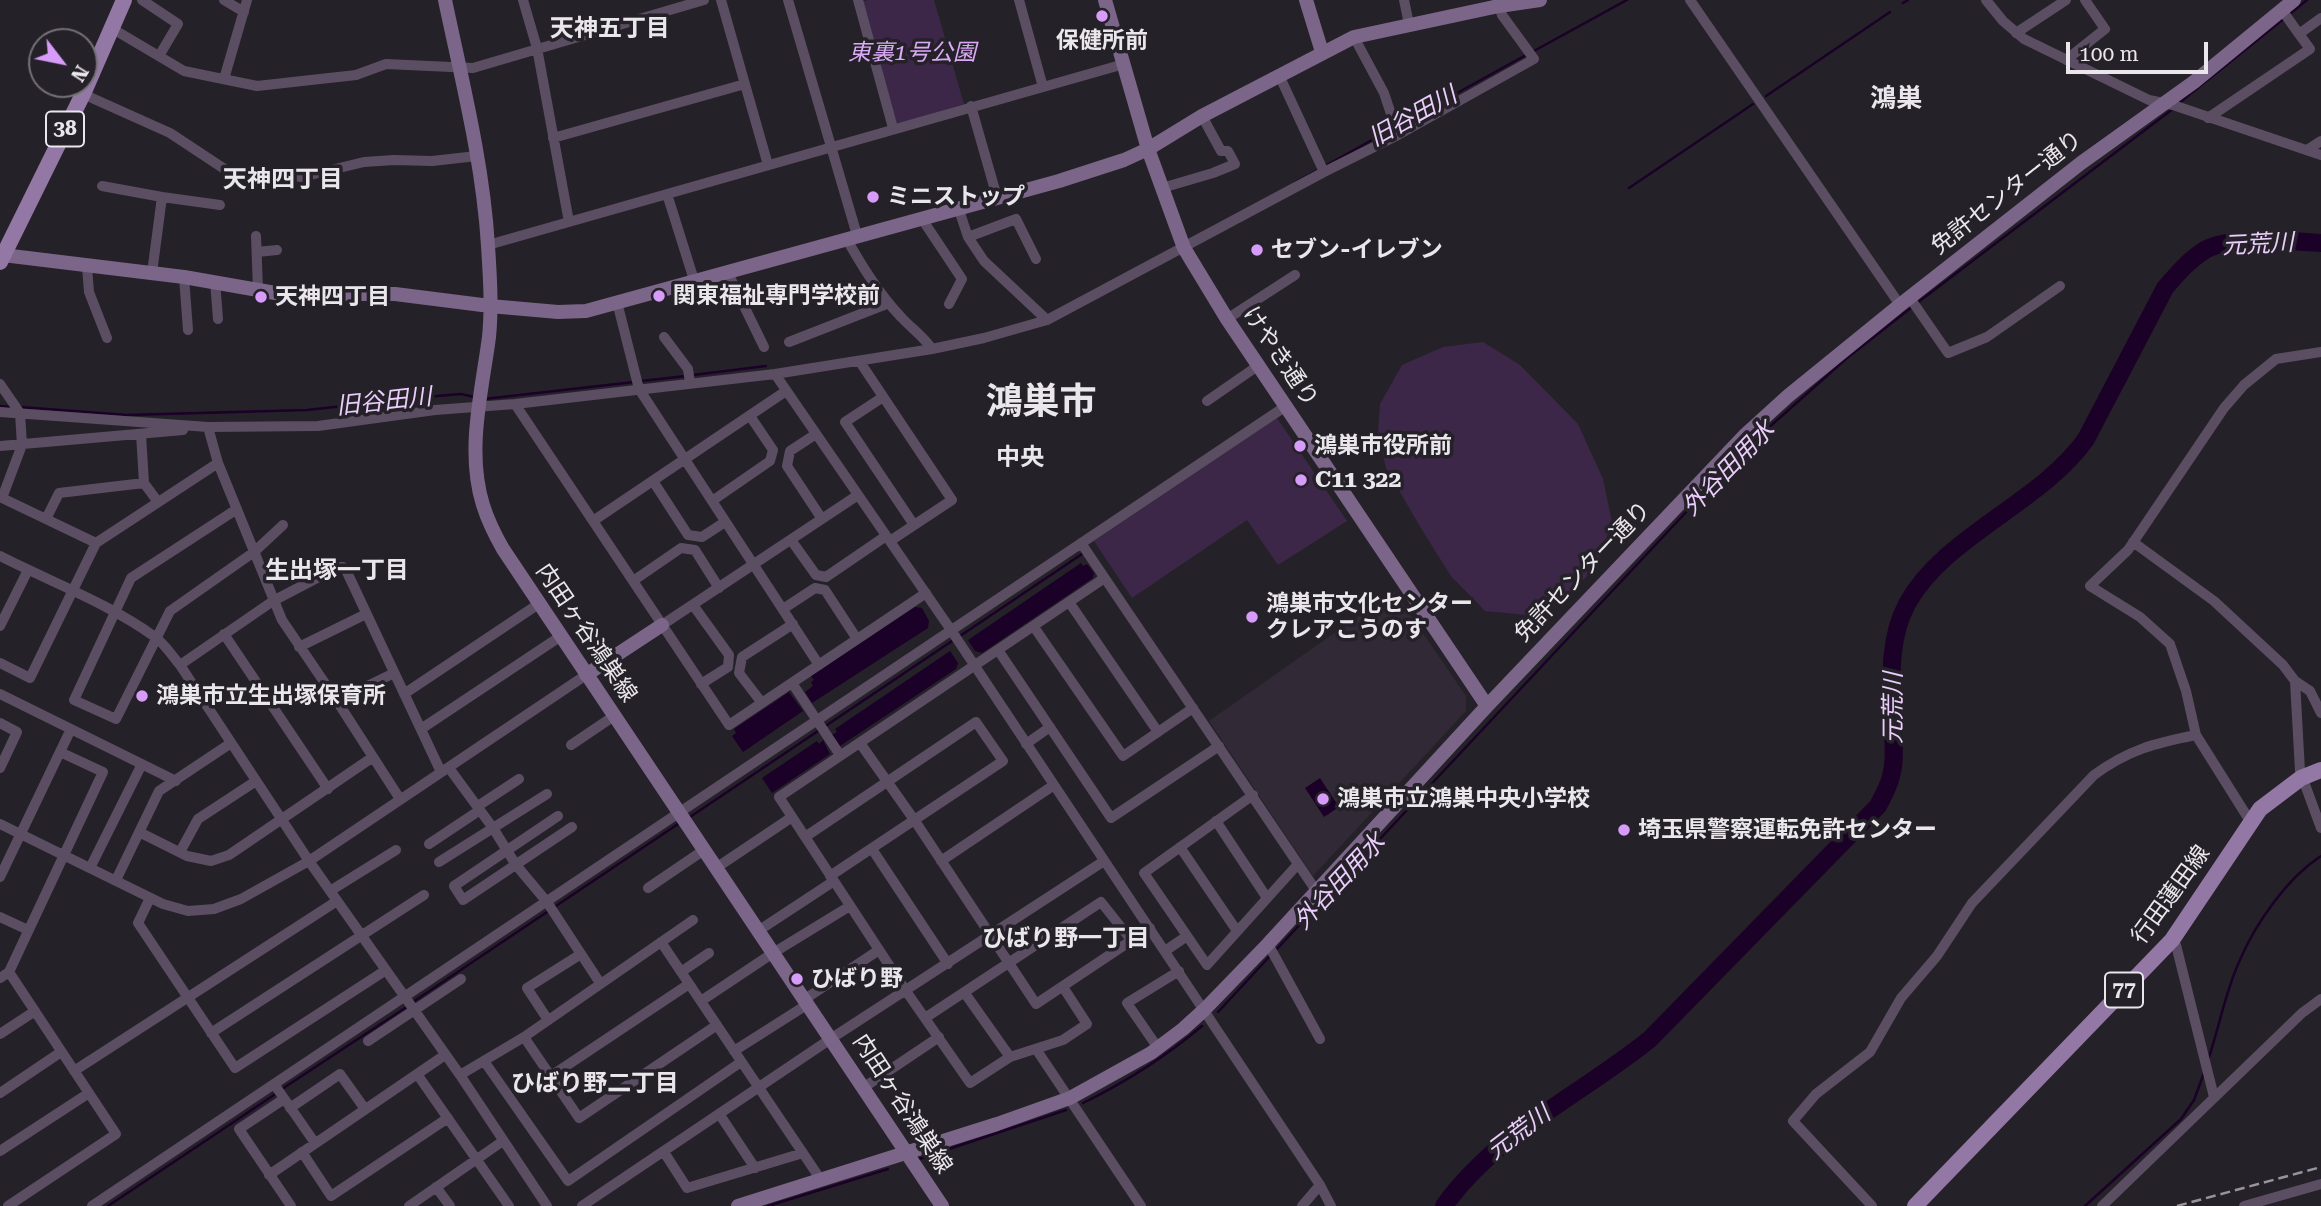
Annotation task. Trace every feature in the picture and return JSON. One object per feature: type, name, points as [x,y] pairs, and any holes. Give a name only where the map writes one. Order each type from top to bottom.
[{"type":"main road","name":"38","points":[[98,62],[124,0]]},
{"type":"main road","name":"38","points":[[1,257],[81,98]]},
{"type":"main road","name":"行田蓮田線","points":[[1915,1206],[2172,940],[2250,821],[2275,795],[2301,778],[2321,770]]},
{"type":"street","points":[[142,0],[178,24],[159,56]]},
{"type":"street","points":[[224,0],[244,12]]},
{"type":"street","points":[[224,79],[247,0]]},
{"type":"street","name":"内田ヶ谷鴻巣線","points":[[445,0],[477,156],[488,245],[489,334],[479,407],[477,473],[483,506],[503,549],[943,1206]]},
{"type":"street","points":[[523,0],[537,48],[569,222]]},
{"type":"street","points":[[113,29],[184,71],[257,86],[356,75],[386,64],[473,68],[704,0]]},
{"type":"street","points":[[721,0],[768,165]]},
{"type":"street","points":[[788,0],[831,147],[852,237],[865,270],[889,303],[925,338],[932,349]]},
{"type":"street","points":[[858,0],[893,128]]},
{"type":"street","points":[[1019,0],[1043,86]]},
{"type":"street","name":"けやき通り","points":[[1105,0],[1148,149],[1184,248],[1227,319],[1487,706]]},
{"type":"street","points":[[1306,0],[1322,52]]},
{"type":"street","points":[[1404,0],[1409,24]]},
{"type":"street","points":[[1,257],[184,277],[258,290],[311,295],[395,294],[572,313],[1059,181],[1124,160],[1354,37],[1498,3],[1540,0]]},
{"type":"street","points":[[1690,0],[1905,302],[1948,353],[1987,337],[2060,286]]},
{"type":"street","points":[[1986,0],[2016,33],[2149,100],[2173,105],[2321,155]]},
{"type":"street","points":[[2016,33],[2066,0]]},
{"type":"street","points":[[2066,60],[2105,29],[2085,0]]},
{"type":"street","name":"免許センター通り","points":[[745,1205],[1070,1098],[1117,1074],[1158,1048],[1204,1010],[1268,944],[1487,706],[1744,436],[1788,396],[1905,302],[2081,163],[2164,104],[2294,0]]},
{"type":"street","points":[[0,412],[208,427],[318,426],[435,410],[515,404],[775,374],[860,362],[984,338],[1047,320],[1398,135],[1534,59],[1502,15],[1498,3]]},
{"type":"street","points":[[2208,118],[2309,49],[2282,10]]},
{"type":"street","points":[[2300,34],[2321,18]]},
{"type":"street","points":[[1354,37],[1384,93],[1398,135]]},
{"type":"street","points":[[488,245],[1124,64]]},
{"type":"street","points":[[1279,75],[1324,172]]},
{"type":"street","points":[[553,138],[745,84]]},
{"type":"street","points":[[92,98],[170,133],[226,170],[302,177],[364,162],[432,161],[477,156]]},
{"type":"street","points":[[971,106],[997,197]]},
{"type":"street","points":[[1162,188],[1235,164],[1228,151],[1221,151],[1202,116]]},
{"type":"street","points":[[2307,150],[2321,141]]},
{"type":"street","points":[[102,186],[220,205]]},
{"type":"street","points":[[667,194],[694,280]]},
{"type":"street","points":[[152,273],[162,197]]},
{"type":"street","points":[[958,207],[968,237],[984,261],[1047,320]]},
{"type":"street","points":[[924,217],[926,225],[962,279],[949,304]]},
{"type":"street","points":[[968,237],[1016,219],[1036,259]]},
{"type":"street","points":[[256,236],[258,290]]},
{"type":"street","points":[[257,252],[277,250]]},
{"type":"street","points":[[87,267],[89,292],[107,338]]},
{"type":"street","points":[[727,271],[764,347]]},
{"type":"street","points":[[1227,319],[1295,275]]},
{"type":"street","points":[[184,277],[188,330]]},
{"type":"street","points":[[215,281],[218,320]]},
{"type":"street","points":[[617,302],[639,389],[820,664]]},
{"type":"street","points":[[789,342],[889,303]]},
{"type":"street","points":[[664,337],[688,369],[690,383]]},
{"type":"street","points":[[2250,821],[2196,735],[2186,691],[2170,644],[2140,617],[2090,586],[2128,550],[2224,408],[2244,385],[2276,359],[2321,352]]},
{"type":"street","points":[[791,540],[816,575],[826,577],[952,500],[860,362]]},
{"type":"street","points":[[1207,401],[1259,365]]},
{"type":"street","points":[[775,374],[926,593],[1179,971],[1320,1185],[1331,1206]]},
{"type":"street","points":[[0,384],[20,413],[22,445],[2,498],[96,543]]},
{"type":"street","points":[[593,521],[786,391]]},
{"type":"street","points":[[883,397],[845,422],[914,524]]},
{"type":"street","points":[[515,404],[729,725],[926,593]]},
{"type":"street","points":[[92,1206],[1286,406]]},
{"type":"street","points":[[712,501],[770,461],[773,450],[750,416]]},
{"type":"street","points":[[0,446],[208,427]]},
{"type":"street","points":[[208,427],[218,463],[282,620],[400,799]]},
{"type":"street","points":[[141,434],[144,483],[158,502]]},
{"type":"street","points":[[816,434],[790,451],[787,466],[822,519]]},
{"type":"street","points":[[0,663],[30,678],[96,543],[218,463]]},
{"type":"street","points":[[653,481],[688,535],[702,537],[725,522]]},
{"type":"street","points":[[46,519],[59,493],[144,483]]},
{"type":"street","points":[[0,824],[150,898],[188,911],[214,909],[241,899],[309,861],[858,495]]},
{"type":"street","points":[[237,509],[131,578],[74,700],[116,719],[170,611],[254,552],[283,524]]},
{"type":"street","points":[[2133,542],[2214,601],[2283,665],[2295,681],[2310,691],[2321,713]]},
{"type":"street","points":[[1081,543],[1317,892]]},
{"type":"street","points":[[633,581],[681,548],[695,550],[719,588]]},
{"type":"street","points":[[0,556],[114,613],[155,638],[180,665],[309,861],[460,1075],[547,1206]]},
{"type":"street","points":[[180,665],[273,601],[338,567],[343,567],[421,729],[445,770],[479,808],[516,865],[547,902],[600,983]]},
{"type":"street","points":[[0,626],[28,570]]},
{"type":"street","points":[[1063,987],[1087,1024],[1063,1040],[1010,1057],[970,1083],[906,991],[779,797],[1104,579]]},
{"type":"street","points":[[783,609],[815,589],[825,590],[857,639]]},
{"type":"street","points":[[1069,602],[1158,732]]},
{"type":"street","points":[[404,694],[540,603]]},
{"type":"street","points":[[693,605],[729,655],[728,667],[701,684]]},
{"type":"street","points":[[299,647],[366,614]]},
{"type":"street","points":[[762,703],[739,673],[742,657],[793,624]]},
{"type":"street","points":[[1034,627],[1123,756],[1193,708]]},
{"type":"street","points":[[224,634],[328,789]]},
{"type":"street","points":[[421,729],[561,636]]},
{"type":"street","points":[[998,650],[1111,818],[1219,746]]},
{"type":"street","points":[[337,701],[394,673]]},
{"type":"street","points":[[2295,681],[2301,778],[2321,828]]},
{"type":"street","points":[[792,683],[840,755]]},
{"type":"street","points":[[0,694],[176,780]]},
{"type":"street","points":[[570,745],[614,716]]},
{"type":"street","points":[[758,931],[872,849],[1003,761],[976,722],[805,836]]},
{"type":"street","points":[[0,723],[17,732],[0,768]]},
{"type":"street","points":[[1027,744],[1050,727]]},
{"type":"street","points":[[0,877],[3,864],[21,835],[71,729]]},
{"type":"street","points":[[1872,1206],[1794,1121],[1816,1094],[1870,1052],[1901,998],[1937,956],[1972,903],[2094,775],[2133,750],[2196,735]]},
{"type":"street","points":[[116,880],[159,791],[231,743]]},
{"type":"street","points":[[859,743],[915,821],[1036,1004],[1150,928]]},
{"type":"street","points":[[0,1200],[6,1206],[116,1134],[35,1011],[5,975],[103,772],[60,752]]},
{"type":"street","points":[[139,832],[180,852],[211,861],[229,855],[373,757]]},
{"type":"street","points":[[90,868],[142,764]]},
{"type":"street","points":[[429,844],[519,779]]},
{"type":"street","points":[[180,852],[198,820],[256,781]]},
{"type":"street","points":[[941,861],[1054,785]]},
{"type":"street","points":[[439,862],[547,794]]},
{"type":"street","points":[[1253,795],[1144,873],[1207,965],[1298,864]]},
{"type":"street","points":[[558,816],[454,886],[463,900],[572,827]]},
{"type":"street","points":[[716,868],[792,817]]},
{"type":"street","points":[[1216,821],[1267,898]]},
{"type":"street","points":[[1180,847],[1237,931]]},
{"type":"street","points":[[648,888],[704,849]]},
{"type":"street","points":[[872,849],[948,964]]},
{"type":"street","points":[[330,891],[396,850]]},
{"type":"street","points":[[582,1206],[832,1038],[1104,861]]},
{"type":"street","points":[[211,1033],[424,895]]},
{"type":"street","points":[[150,898],[138,923],[235,1068],[386,970]]},
{"type":"street","points":[[75,1071],[337,901]]},
{"type":"street","points":[[925,1018],[1101,902],[1132,941]]},
{"type":"street","points":[[701,1001],[850,906]]},
{"type":"street","points":[[0,917],[29,930]]},
{"type":"street","points":[[460,1075],[524,1037],[693,920]]},
{"type":"street","points":[[1165,951],[1187,936]]},
{"type":"street","points":[[2172,940],[2176,945],[2214,1097]]},
{"type":"street","points":[[661,942],[821,1180]]},
{"type":"street","points":[[1268,944],[1320,1039]]},
{"type":"street","points":[[734,1051],[879,950]]},
{"type":"street","points":[[681,972],[709,953]]},
{"type":"street","points":[[548,1020],[527,988],[581,954]]},
{"type":"street","points":[[1158,1048],[1127,1003],[1179,971]]},
{"type":"street","points":[[368,1041],[461,979]]},
{"type":"street","points":[[551,1076],[689,984]]},
{"type":"street","points":[[964,992],[1010,1057]]},
{"type":"street","points":[[2102,1206],[2302,1013],[2321,999]]},
{"type":"street","points":[[0,1034],[35,1011]]},
{"type":"street","points":[[524,1037],[579,1118],[717,1025]]},
{"type":"street","points":[[863,1088],[939,1037]]},
{"type":"street","points":[[1035,1049],[1141,1206]]},
{"type":"street","points":[[0,1093],[61,1052]]},
{"type":"street","points":[[269,1175],[445,1055]]},
{"type":"street","points":[[484,1060],[568,1181],[741,1062]]},
{"type":"street","points":[[291,1206],[239,1129],[340,1074],[365,1110]]},
{"type":"street","points":[[418,1074],[509,1206]]},
{"type":"street","points":[[275,1084],[315,1143]]},
{"type":"street","points":[[0,1151],[89,1093]]},
{"type":"street","points":[[720,1115],[755,1168]]},
{"type":"street","points":[[302,1152],[331,1196],[448,1118]]},
{"type":"street","points":[[409,1206],[503,1141]]},
{"type":"street","points":[[664,1152],[687,1188],[803,1153]]},
{"type":"street","points":[[2244,1206],[2321,1184]]},
{"type":"street","points":[[1302,1206],[1320,1185]]},
{"type":"street","points":[[436,1187],[450,1206]]},
{"type":"shaded area","points":[[1081,563],[1083,566],[1087,564],[1094,573],[1093,578],[982,653],[975,651],[968,640]]},
{"type":"shaded area","name":"鴻巣市立鴻巣中央小学校","points":[[1394,591],[1466,696],[1466,711],[1313,876],[1209,721]]},
{"type":"shaded area","points":[[915,607],[922,608],[929,621],[928,628],[812,703],[805,692],[813,686],[811,682],[814,680],[811,676]]},
{"type":"shaded area","points":[[950,651],[958,663],[956,669],[840,746],[832,735],[837,732],[835,729]]},
{"type":"shaded area","points":[[789,692],[803,711],[743,752],[732,736],[736,733],[734,729]]},
{"type":"shaded area","points":[[823,740],[830,754],[772,793],[762,778],[817,741],[819,744]]},
{"type":"shaded area","points":[[1320,778],[1339,807],[1324,817],[1305,788]]},
{"type":"green space","name":"東裏1号公園","points":[[934,0],[964,104],[899,124],[896,121],[861,2]]},
{"type":"green space","points":[[1483,342],[1520,365],[1578,424],[1603,479],[1612,522],[1596,568],[1558,603],[1527,615],[1485,611],[1451,576],[1386,468],[1378,434],[1380,404],[1402,365],[1443,347]]},
{"type":"green space","points":[[1277,418],[1347,521],[1278,565],[1247,520],[1132,598],[1094,541]]},
{"type":"waterway","name":"旧谷田川","points":[[1532,52],[1627,0]]},
{"type":"waterway","points":[[1903,3],[1908,0]]},
{"type":"waterway","name":"外谷田用水","points":[[2179,103],[2307,0]]},
{"type":"waterway","points":[[1766,96],[1890,12]]},
{"type":"waterway","name":"旧谷田川","points":[[1296,182],[1526,55]]},
{"type":"waterway","points":[[1629,188],[1753,104]]},
{"type":"waterway","name":"外谷田用水","points":[[1917,303],[2174,108]]},
{"type":"waterway","name":"元荒川","points":[[1444,1206],[1465,1180],[1514,1135],[1650,1039],[1878,806],[1889,783],[1893,766],[1893,651],[1900,619],[1907,604],[1923,580],[1944,559],[2044,482],[2067,462],[2086,439],[2165,288],[2174,278],[2199,254],[2215,246],[2244,241],[2321,243]]},
{"type":"waterway","name":"外谷田用水","points":[[1275,951],[1748,446],[1847,358],[1912,307]]},
{"type":"waterway","name":"旧谷田川","points":[[693,375],[766,366]]},
{"type":"waterway","name":"旧谷田川","points":[[641,381],[686,376]]},
{"type":"waterway","name":"旧谷田川","points":[[484,399],[634,382]]},
{"type":"waterway","name":"旧谷田川","points":[[20,407],[127,415],[307,410],[461,394],[474,397]]},
{"type":"waterway","name":"旧谷田川","points":[[0,406],[10,407]]},
{"type":"waterway","points":[[960,636],[1082,554]]},
{"type":"waterway","points":[[690,817],[955,639]]},
{"type":"waterway","points":[[413,1002],[681,822]]},
{"type":"waterway","points":[[2208,1060],[2234,974],[2254,932],[2284,889],[2321,856]]},
{"type":"waterway","name":"外谷田用水","points":[[1218,1012],[1270,956]]},
{"type":"waterway","points":[[282,1089],[408,1006]]},
{"type":"waterway","name":"外谷田用水","points":[[1083,1103],[1145,1068],[1202,1026]]},
{"type":"waterway","points":[[2085,1206],[2181,1119],[2194,1100],[2204,1073]]},
{"type":"waterway","points":[[108,1206],[277,1093]]},
{"type":"waterway","name":"外谷田用水","points":[[919,1159],[1066,1110]]},
{"type":"waterway","name":"外谷田用水","points":[[768,1206],[888,1169]]},
{"type":"railway","points":[[2177,1206],[2321,1167]]},
{"type":"place","name":"保健所前","points":[[1102,16]]},
{"type":"place","name":"ミニストップ","points":[[873,197]]},
{"type":"place","name":"セブン-イレブン","points":[[1257,250]]},
{"type":"place","name":"関東福祉専門学校前","points":[[659,296]]},
{"type":"place","name":"天神四丁目","points":[[261,297]]},
{"type":"place","name":"鴻巣市役所前","points":[[1300,446]]},
{"type":"place","name":"C11 322","points":[[1301,480]]},
{"type":"place","name":"鴻巣市文化センター クレアこうのす","points":[[1252,617]]},
{"type":"place","name":"鴻巣市立生出塚保育所","points":[[142,696]]},
{"type":"place","name":"鴻巣市立鴻巣中央小学校","points":[[1323,799]]},
{"type":"place","name":"埼玉県警察運転免許センター","points":[[1624,830]]},
{"type":"place","name":"ひばり野","points":[[797,979]]},
{"type":"district","name":"天神五丁目","points":[[610,29]]},
{"type":"district","name":"鴻巣","points":[[1896,99]]},
{"type":"district","name":"天神四丁目","points":[[283,180]]},
{"type":"district","name":"鴻巣市","points":[[1041,403]]},
{"type":"district","name":"中央","points":[[1020,458]]},
{"type":"district","name":"生出塚一丁目","points":[[337,571]]},
{"type":"district","name":"ひばり野一丁目","points":[[1066,939]]},
{"type":"district","name":"ひばり野二丁目","points":[[595,1084]]}]
